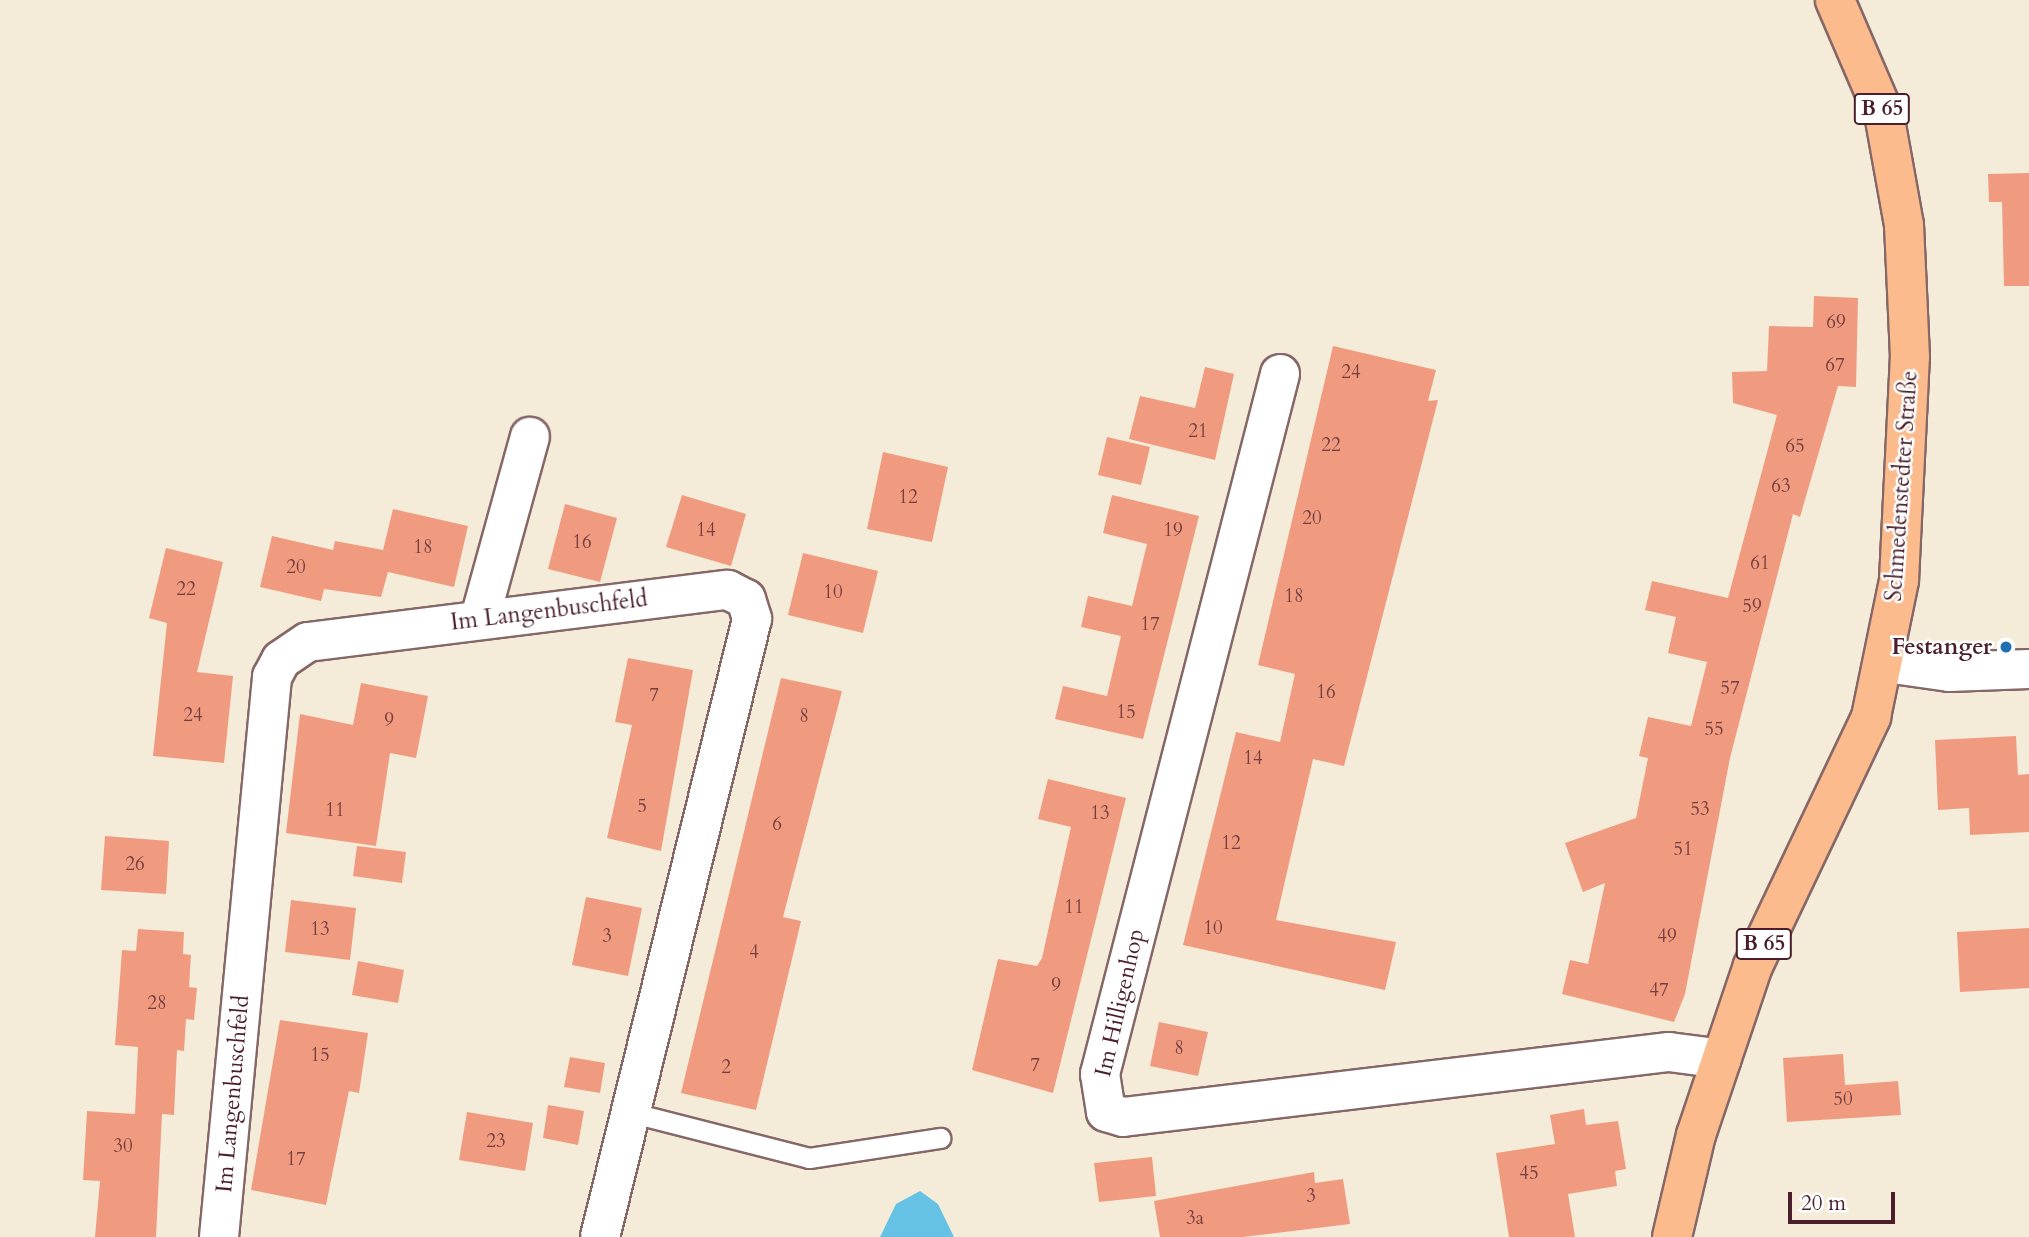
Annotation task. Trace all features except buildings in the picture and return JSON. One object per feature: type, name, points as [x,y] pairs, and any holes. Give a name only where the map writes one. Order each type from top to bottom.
[{"type":"main road","name":"Schmedenstedter Straße","points":[[1672,1237],[1722,1059],[1754,965],[1855,758],[1886,663],[1899,580],[1911,286],[1884,114],[1835,0]]},
{"type":"street","name":"Im Hilligenhop","points":[[1280,374],[1100,1074],[1106,1112],[1123,1116],[1669,1052],[1722,1059]]},
{"type":"street","points":[[480,618],[530,436]]},
{"type":"street","name":"Im Langenbuschfeld","points":[[219,1237],[272,677],[281,660],[308,642],[480,618],[728,590],[746,599],[752,619],[633,1114],[600,1237]]},
{"type":"street","points":[[1886,663],[1949,672],[2029,669]]},
{"type":"lane","points":[[633,1114],[809,1158],[940,1138]]},
{"type":"water","points":[[920,1191],[938,1204],[954,1237],[880,1237],[896,1204]]},
{"type":"place","name":"Festanger","points":[[2006,647]]}]
